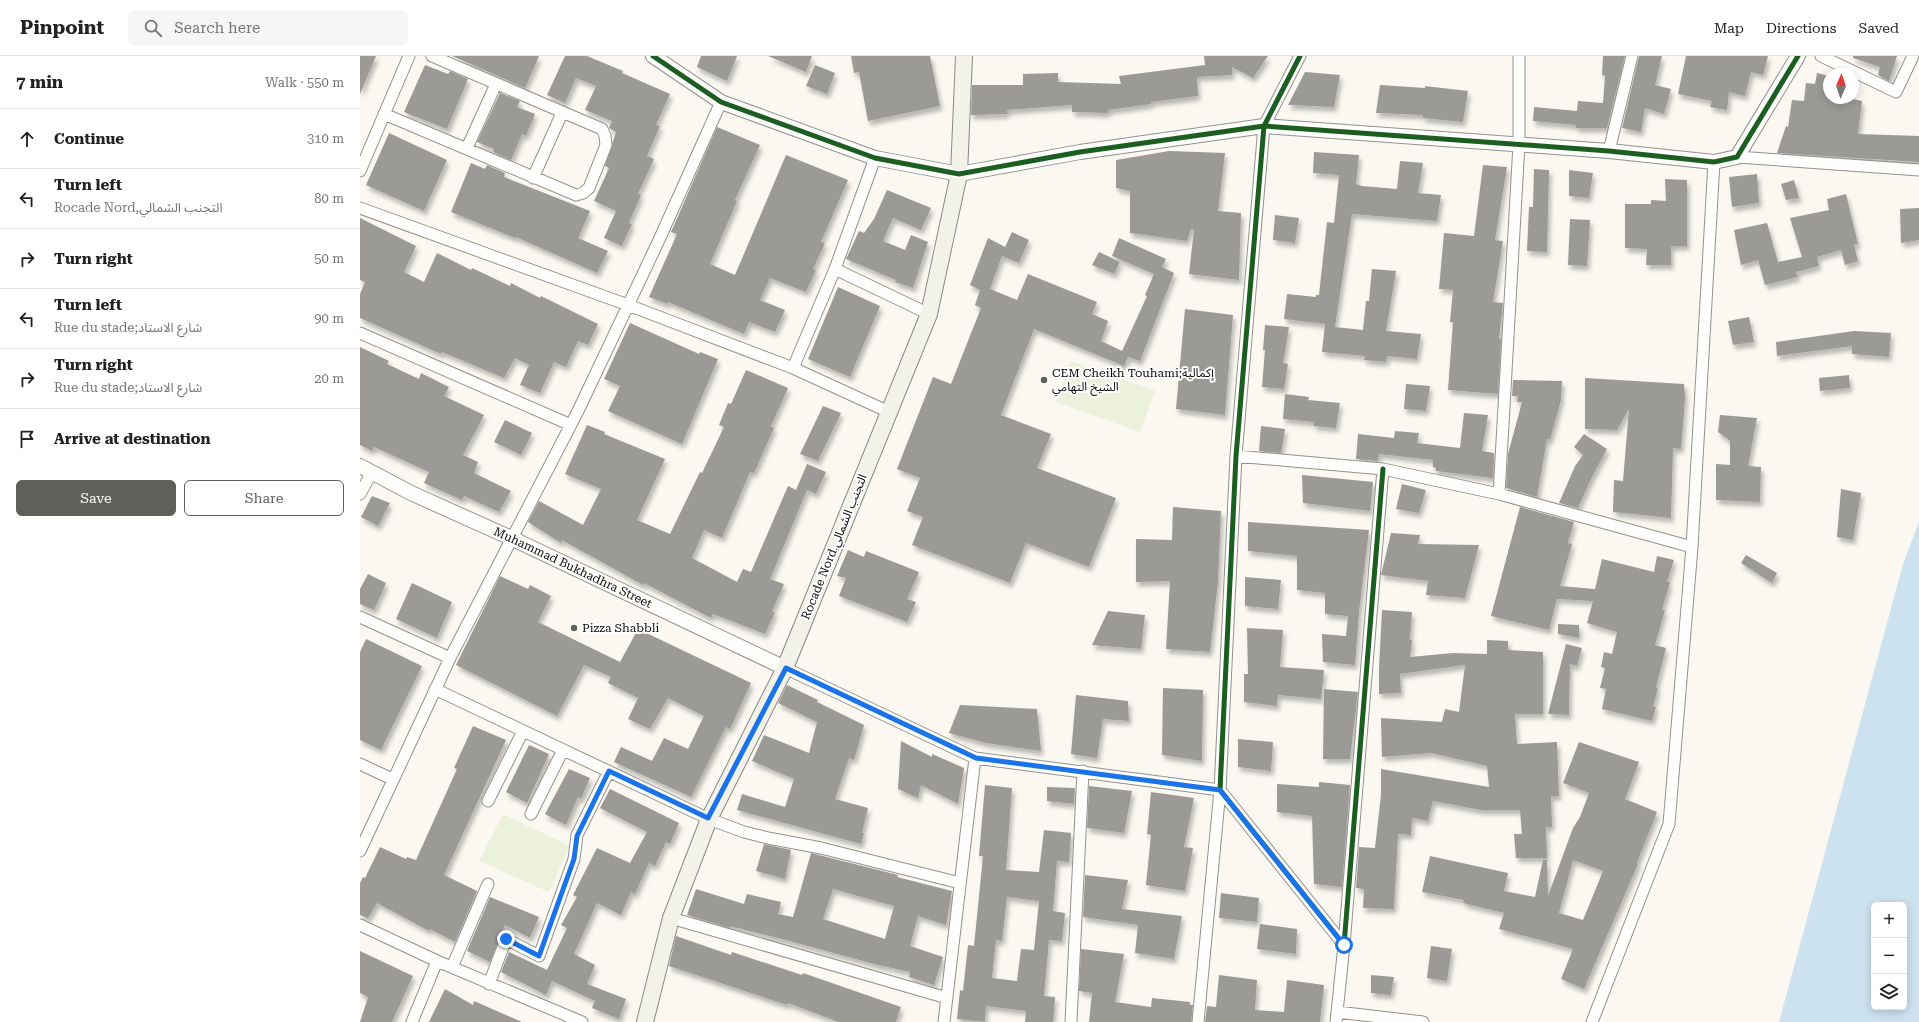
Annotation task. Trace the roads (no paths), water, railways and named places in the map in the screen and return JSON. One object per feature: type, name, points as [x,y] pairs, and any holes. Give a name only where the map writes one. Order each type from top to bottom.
[{"type":"main road","name":"Rocade Nord,التجنب الشمالي","points":[[645,1022],[671,918],[708,818],[786,668],[930,314],[959,174],[964,56]]},
{"type":"street","points":[[360,170],[363,155],[384,114],[409,56]]},
{"type":"street","points":[[384,114],[576,195],[583,193],[589,188],[606,145],[605,136],[602,129],[432,56]]},
{"type":"street","points":[[652,56],[721,102],[875,158],[959,174],[1080,152],[1264,126],[1609,150],[1714,162],[1737,157],[1919,170]]},
{"type":"street","points":[[1198,1022],[1220,790],[1236,456],[1264,126],[1300,56]]},
{"type":"street","points":[[1499,494],[1520,144],[1519,56]]},
{"type":"street","points":[[1609,150],[1632,56]]},
{"type":"street","points":[[1737,157],[1798,56]]},
{"type":"street","points":[[1821,56],[1896,92],[1913,56]]},
{"type":"street","points":[[467,148],[496,84]]},
{"type":"street","points":[[360,851],[392,779],[450,658],[548,472],[571,425],[721,102]]},
{"type":"street","points":[[533,178],[562,113]]},
{"type":"street","points":[[793,368],[835,268],[875,158]]},
{"type":"street","points":[[1592,1022],[1669,824],[1692,547],[1714,162]]},
{"type":"street","points":[[360,208],[628,305],[793,368],[889,412]]},
{"type":"street","points":[[835,268],[930,314]]},
{"type":"street","points":[[360,333],[571,425]]},
{"type":"street","points":[[1236,456],[1383,469],[1499,494],[1692,547]]},
{"type":"street","points":[[360,494],[366,469]]},
{"type":"street","name":"Muhammad Bukhadhra Street","points":[[366,469],[411,493],[512,538],[786,668]]},
{"type":"street","points":[[1383,469],[1344,945],[1336,1017],[1423,1022]]},
{"type":"street","points":[[360,617],[450,658]]},
{"type":"street","points":[[786,668],[976,758],[1220,790],[1344,945]]},
{"type":"street","points":[[435,690],[708,818],[744,832],[821,848],[960,883]]},
{"type":"street","points":[[488,800],[523,731]]},
{"type":"street","points":[[531,814],[563,750]]},
{"type":"street","points":[[944,1022],[976,758]]},
{"type":"street","points":[[360,764],[392,779]]},
{"type":"street","points":[[489,984],[506,939],[539,956],[574,859],[577,836],[609,771]]},
{"type":"street","points":[[1071,1022],[1083,771]]},
{"type":"street","points":[[452,967],[488,884]]},
{"type":"street","points":[[671,918],[947,998]]},
{"type":"street","points":[[360,925],[489,984],[582,1022]]},
{"type":"street","points":[[412,1022],[437,961]]},
{"type":"water","points":[[1919,522],[1919,1022],[1779,1022],[1903,564]]},
{"type":"place","name":"CEM Cheikh Touhami;إكمالية الشيخ التهامي","points":[[1044,380]]},
{"type":"place","name":"Pizza Shabbli","points":[[574,628]]}]
